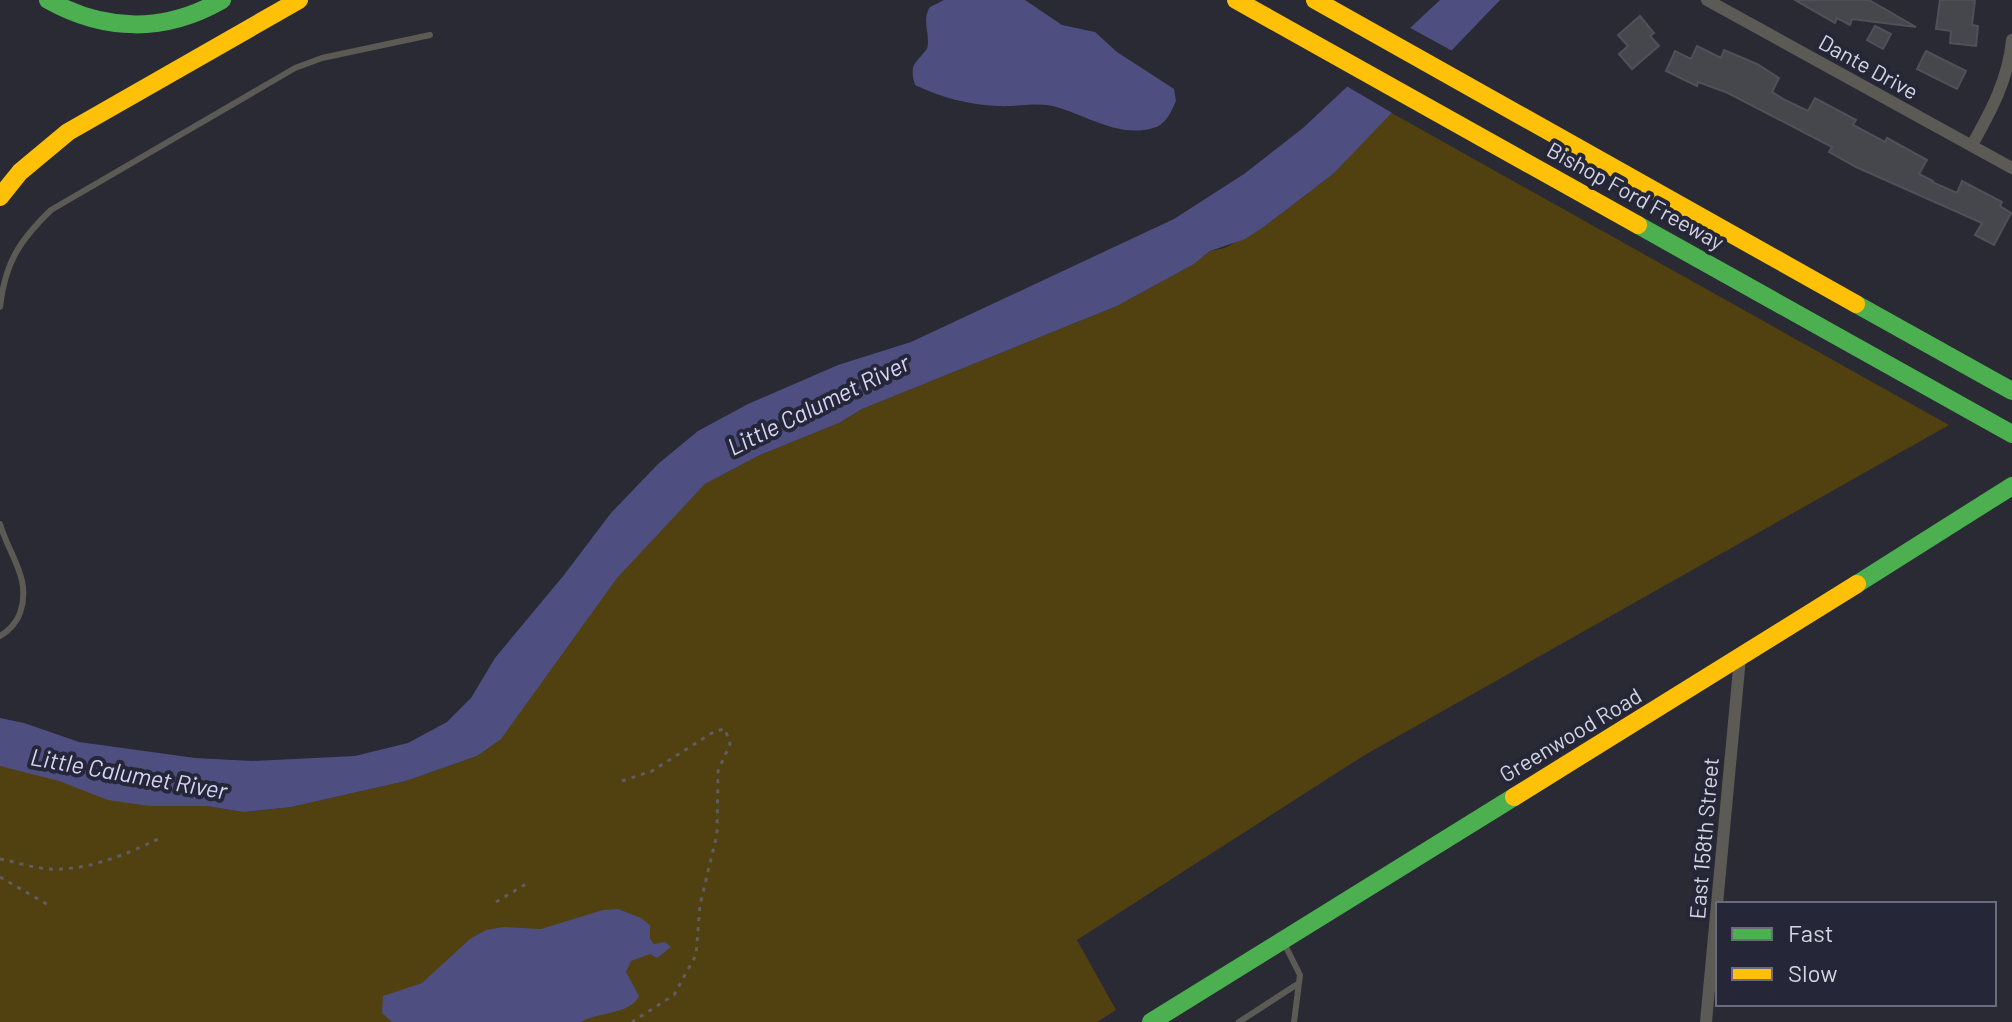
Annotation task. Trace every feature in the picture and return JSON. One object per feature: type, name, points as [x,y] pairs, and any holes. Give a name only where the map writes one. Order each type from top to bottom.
[{"type":"main road","points":[[48,0],[76,15],[99,22],[155,25],[186,17],[222,0]]},
{"type":"main road","points":[[0,197],[20,172],[68,132],[299,0]]},
{"type":"main road","name":"Bishop Ford Freeway","points":[[1236,0],[2012,434]]},
{"type":"main road","name":"Bishop Ford Freeway","points":[[1315,0],[2012,391]]},
{"type":"main road","name":"Greenwood Road","points":[[1151,1022],[2012,486]]},
{"type":"street","name":"Dante Drive","points":[[1707,0],[2012,168]]},
{"type":"street","points":[[1972,145],[1997,101],[2006,76],[2012,40]]},
{"type":"street","name":"East 158th Street","points":[[1717,902],[1740,658]]},
{"type":"street","name":"East 158th Street","points":[[1706,1022],[1716,915]]},
{"type":"lane","points":[[0,307],[4,277],[12,257],[30,230],[51,210],[295,68],[322,58],[430,35]]},
{"type":"lane","points":[[0,524],[24,582],[24,601],[18,618],[0,636]]},
{"type":"lane","points":[[1282,940],[1299,971],[1294,1022]]},
{"type":"lane","points":[[1239,1022],[1295,988],[1297,982]]},
{"type":"path","points":[[622,781],[665,764],[715,731],[721,729],[728,732],[730,744],[718,771],[715,851],[702,895],[698,946],[693,963],[674,995],[632,1022]]},
{"type":"path","points":[[0,859],[61,869],[109,860],[158,839]]},
{"type":"path","points":[[0,877],[50,906]]},
{"type":"path","points":[[496,902],[526,884]]},
{"type":"shaded area","points":[[1390,112],[1949,425],[1363,756],[1077,940],[1116,1010],[1097,1022],[0,1022],[0,766],[149,806],[206,806],[244,812],[291,807],[406,781],[477,756],[501,738],[617,577],[705,484],[760,455],[839,423],[862,409],[1117,306],[1194,264],[1210,251],[1225,248],[1265,226],[1333,174]]},
{"type":"water","points":[[944,0],[1025,0],[1062,25],[1095,32],[1117,52],[1174,89],[1176,101],[1165,121],[1153,128],[1125,130],[1047,105],[976,104],[945,97],[915,85],[913,68],[927,49],[926,17],[930,7]]},
{"type":"water","name":"Little Calumet River","points":[[1440,0],[1500,0],[1333,174],[1265,226],[1245,239],[1210,251],[1194,264],[1117,306],[862,409],[839,423],[760,455],[705,484],[617,578],[501,739],[477,756],[406,781],[291,807],[244,812],[206,806],[149,806],[108,800],[59,781],[0,766],[0,718],[79,742],[195,758],[252,761],[355,756],[408,743],[447,722],[471,698],[495,658],[611,513],[658,464],[698,431],[748,404],[838,365],[911,342],[1174,219],[1244,174],[1303,128]]},
{"type":"water","points":[[618,909],[650,925],[650,939],[654,944],[665,942],[671,947],[657,958],[650,954],[631,961],[626,972],[639,996],[628,1007],[581,1022],[392,1022],[382,1013],[383,996],[422,983],[470,939],[486,930],[503,927],[541,929],[603,910]]},
{"type":"pier","points":[[1405,25],[1456,53],[1394,114],[1343,84]]},
{"type":"building","points":[[1795,0],[1869,0],[1916,27],[1852,19],[1850,25],[1837,18],[1835,23]]},
{"type":"building","points":[[1940,0],[1975,0],[1972,25],[1978,26],[1976,46],[1950,43],[1951,31],[1936,29]]},
{"type":"building","points":[[1640,16],[1654,33],[1650,36],[1659,46],[1632,69],[1619,54],[1628,46],[1618,35]]},
{"type":"building","points":[[1875,26],[1891,34],[1883,49],[1867,40]]},
{"type":"building","points":[[1697,46],[1721,58],[1724,50],[1757,64],[1779,78],[1772,92],[1785,100],[1808,111],[1815,98],[1856,120],[1853,125],[1885,142],[1887,138],[1927,160],[1919,174],[1932,182],[1957,193],[1962,181],[2002,202],[2000,206],[2011,213],[1994,245],[1975,235],[1982,223],[1856,167],[1829,152],[1832,147],[1728,93],[1698,82],[1697,86],[1666,71],[1675,51],[1691,59]]},
{"type":"building","points":[[1926,51],[1966,71],[1957,89],[1917,69]]},
{"type":"traffic: fast","points":[[48,0],[91,18],[135,24],[179,18],[222,0]]},
{"type":"traffic: fast","points":[[1638,225],[2012,434]]},
{"type":"traffic: fast","points":[[1856,304],[2012,391]]},
{"type":"traffic: fast","points":[[1857,584],[2012,486]]},
{"type":"traffic: fast","points":[[1151,1022],[1514,797]]},
{"type":"traffic: slow","points":[[0,197],[20,172],[68,132],[299,0]]},
{"type":"traffic: slow","points":[[1236,0],[1638,225]]},
{"type":"traffic: slow","points":[[1315,0],[1856,304]]},
{"type":"traffic: slow","points":[[1514,797],[1857,584]]}]
